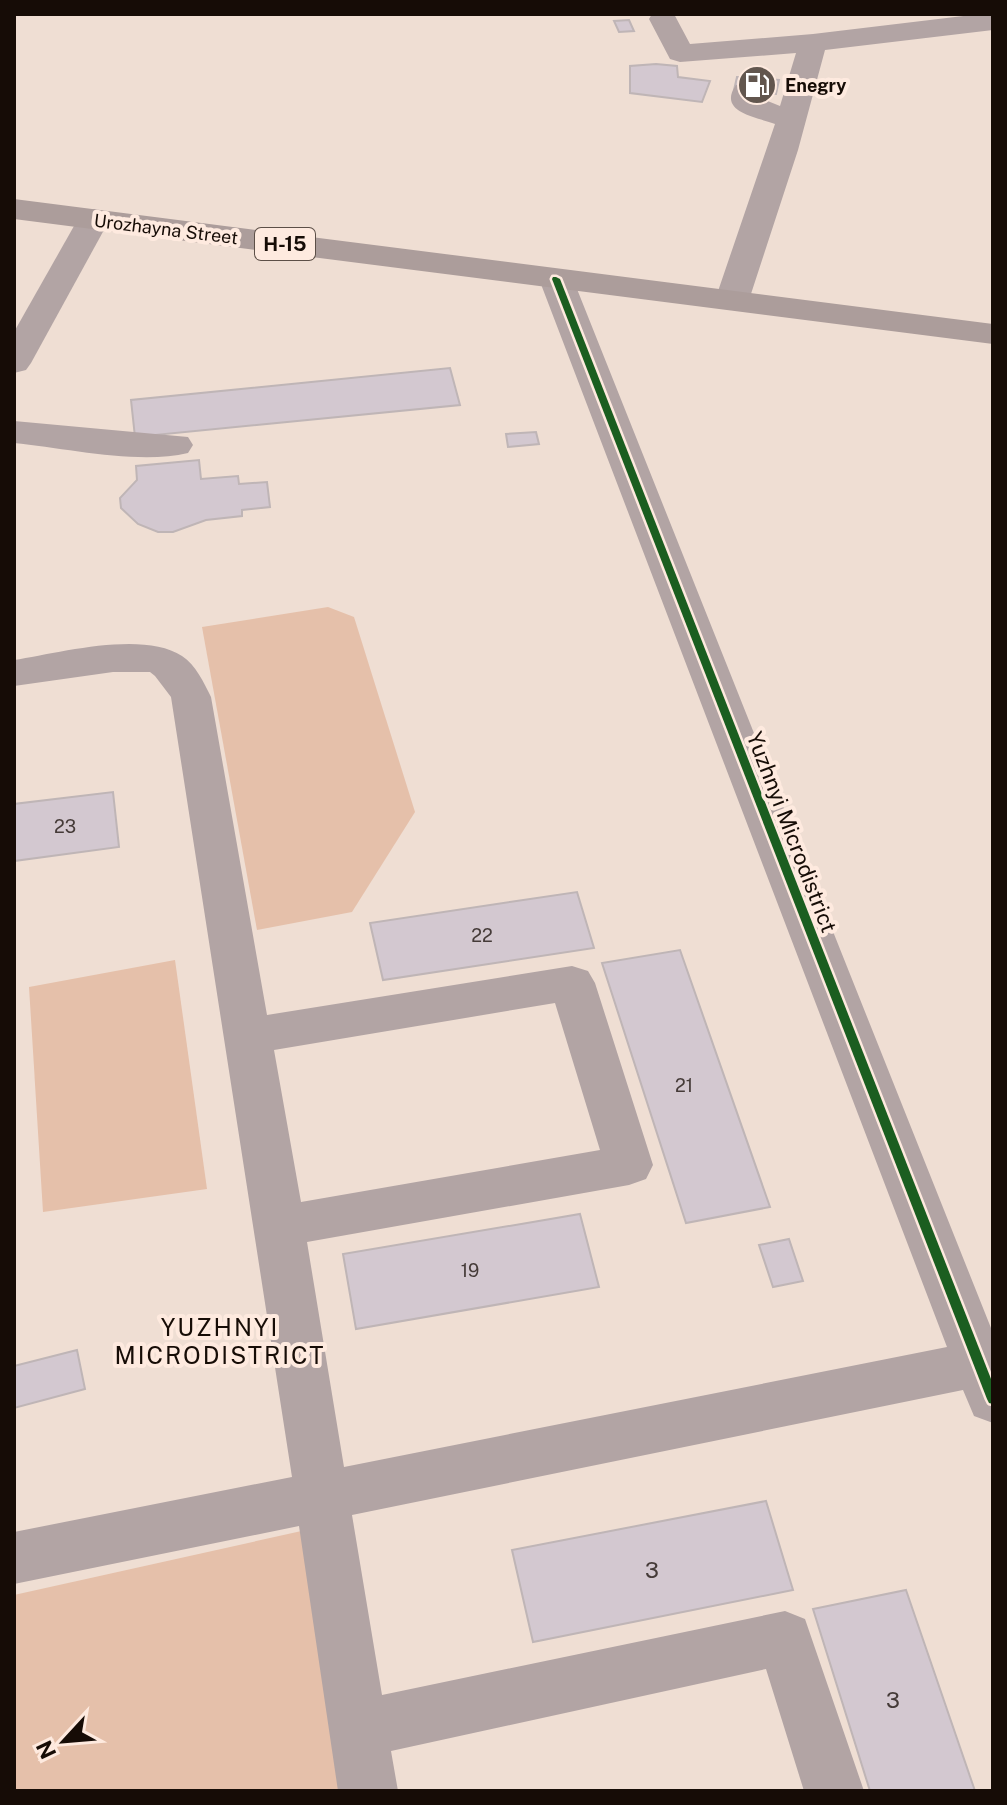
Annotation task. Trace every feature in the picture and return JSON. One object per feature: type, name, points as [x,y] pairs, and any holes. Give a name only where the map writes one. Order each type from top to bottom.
[{"type":"main road","name":"Urozhayna Street","points":[[14,209],[556,279]]},
{"type":"main road","name":"Н-15","points":[[556,279],[993,334]]},
{"type":"street","points":[[663,19],[680,53],[813,43],[993,21]]},
{"type":"street","points":[[732,300],[813,43]]},
{"type":"street","points":[[753,46],[745,103],[791,120]]},
{"type":"street","points":[[14,363],[94,219]]},
{"type":"street","name":"Yuzhnyi Microdistrict","points":[[556,279],[986,1382]]},
{"type":"street","points":[[14,432],[136,445],[175,445]]},
{"type":"street","points":[[14,673],[135,657],[162,662],[179,674],[191,697],[280,1226],[368,1791]]},
{"type":"street","points":[[248,1036],[572,983],[629,1165],[280,1226]]},
{"type":"street","points":[[14,1558],[323,1495],[986,1382]]},
{"type":"street","points":[[358,1729],[785,1638],[834,1791]]},
{"type":"shaded area","points":[[328,607],[354,617],[415,812],[352,912],[257,930],[202,627]]},
{"type":"shaded area","points":[[175,960],[207,1189],[43,1212],[29,987]]},
{"type":"shaded area","points":[[306,1530],[349,1791],[14,1791],[14,1595]]},
{"type":"building","points":[[629,20],[634,31],[619,32],[614,21]]},
{"type":"building","points":[[630,66],[677,66],[678,77],[710,81],[702,102],[630,93]]},
{"type":"building","name":"Enegry","points":[[737,77],[779,80],[776,94],[734,90]]},
{"type":"building","points":[[450,368],[460,405],[135,437],[131,400]]},
{"type":"building","points":[[536,432],[539,444],[508,447],[506,434]]},
{"type":"building","points":[[199,460],[201,479],[238,476],[239,484],[267,482],[270,507],[242,510],[242,516],[206,520],[173,532],[158,532],[138,524],[121,508],[120,498],[137,480],[136,466]]},
{"type":"building","points":[[113,792],[119,847],[14,861],[14,804]]},
{"type":"building","points":[[577,892],[594,948],[383,980],[370,923]]},
{"type":"building","points":[[680,950],[770,1207],[686,1223],[602,963]]},
{"type":"building","points":[[580,1214],[599,1287],[356,1329],[343,1254]]},
{"type":"building","points":[[789,1239],[803,1281],[773,1287],[759,1245]]},
{"type":"building","points":[[77,1350],[85,1389],[14,1408],[14,1366]]},
{"type":"building","points":[[766,1501],[793,1590],[533,1642],[512,1550]]},
{"type":"building","points":[[906,1590],[975,1791],[870,1791],[813,1609]]},
{"type":"cycle path","points":[[556,279],[993,1399]]},
{"type":"place","name":"Enegry","points":[[757,85]]},
{"type":"district","name":"YUZHNYI MICRODISTRICT","points":[[220,1341]]}]
